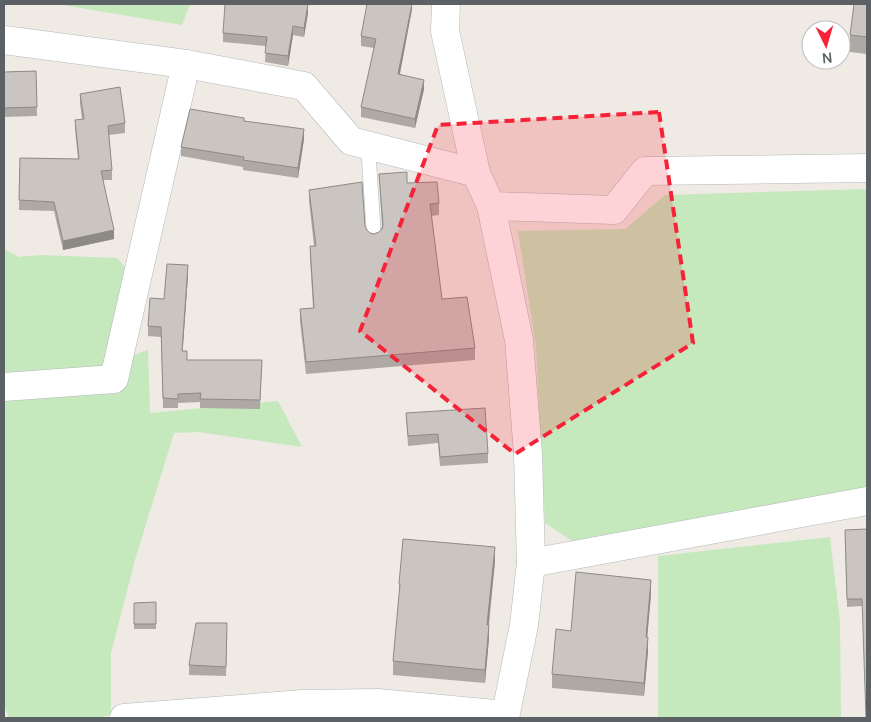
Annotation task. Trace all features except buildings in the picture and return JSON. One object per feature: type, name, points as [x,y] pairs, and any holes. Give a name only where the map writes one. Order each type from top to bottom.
[{"type":"street","points":[[124,718],[313,704],[378,703],[505,716],[524,625],[531,563],[528,454],[519,340],[492,206],[476,173],[445,31],[446,4]]},
{"type":"street","points":[[4,40],[186,64],[304,86],[351,141],[476,173]]},
{"type":"street","points":[[4,386],[114,379],[186,64]]},
{"type":"street","points":[[492,206],[614,210],[645,171],[867,168]]},
{"type":"street","points":[[531,563],[867,501]]},
{"type":"lane","points":[[368,145],[374,237]]},
{"type":"highlighted area","points":[[659,112],[693,343],[515,454],[360,331],[438,125]]},
{"type":"green space","points":[[57,4],[190,4],[182,25]]},
{"type":"green space","points":[[867,189],[867,492],[572,541],[545,523],[536,347],[518,231],[625,229],[665,195]]},
{"type":"green space","points":[[4,249],[19,257],[41,255],[117,258],[128,271],[126,358],[148,350],[150,413],[278,401],[302,447],[198,432],[174,433],[135,560],[111,653],[111,715],[96,718],[9,718],[4,705]]},
{"type":"green space","points":[[830,537],[840,622],[841,718],[658,718],[658,556]]}]
